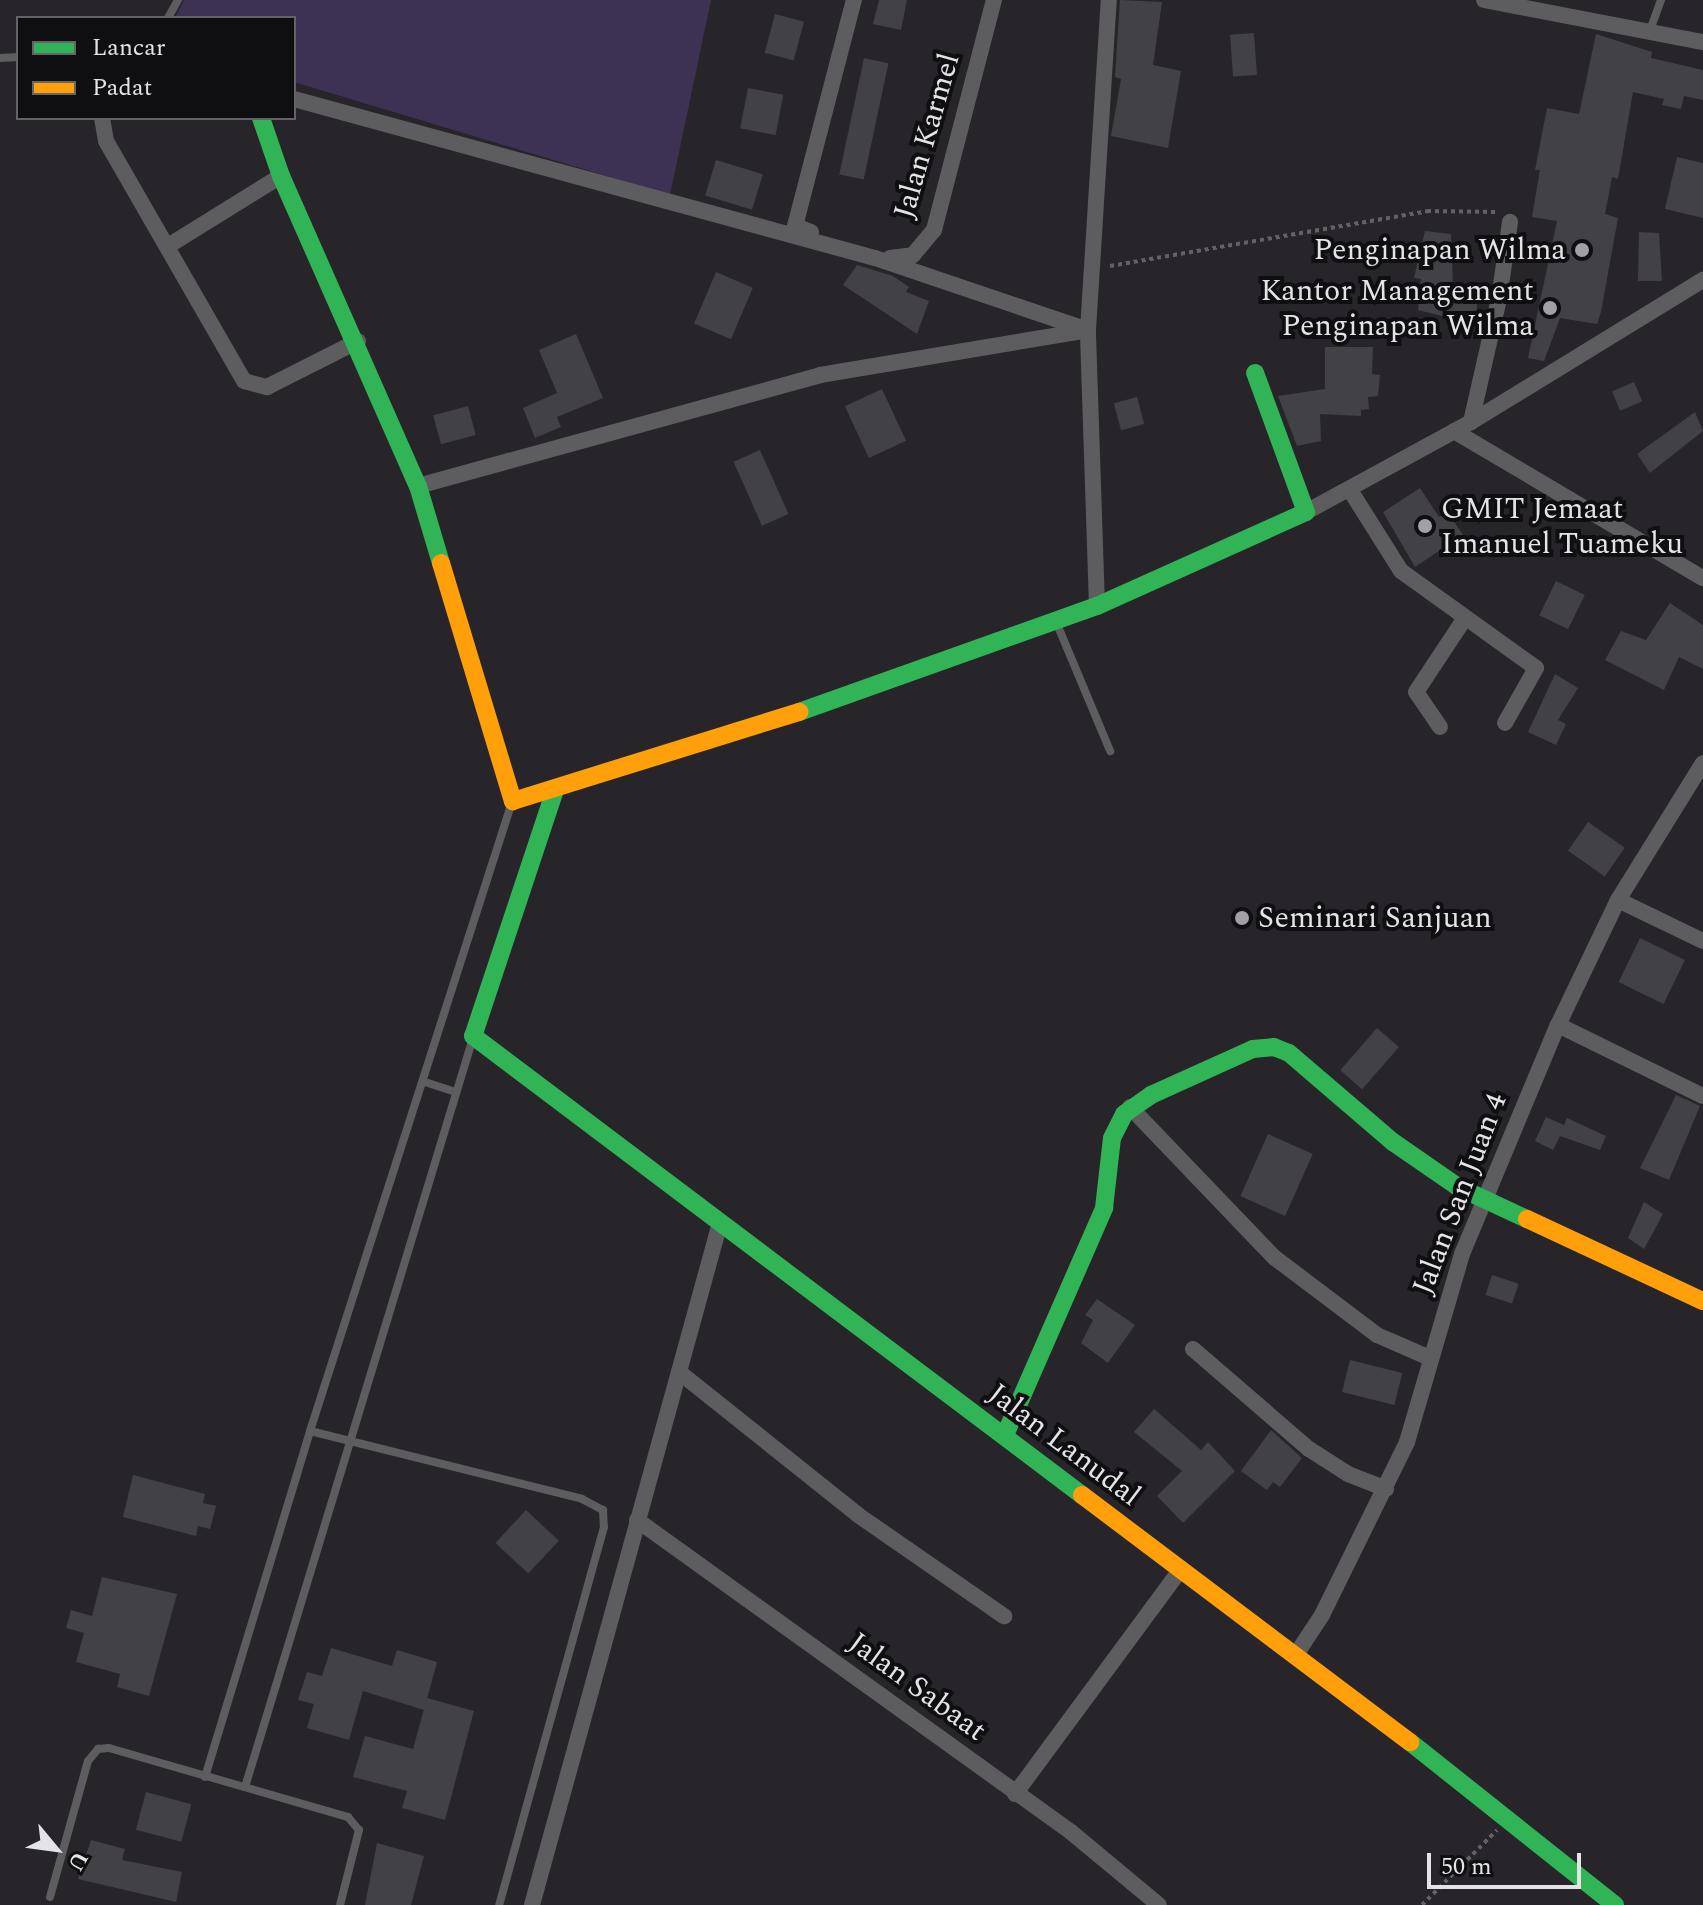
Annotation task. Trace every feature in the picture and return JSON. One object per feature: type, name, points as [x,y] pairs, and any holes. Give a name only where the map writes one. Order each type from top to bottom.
[{"type":"street","name":"Jalan Karmel","points":[[854,0],[795,226],[897,259],[922,247],[934,230],[994,0]]},
{"type":"street","points":[[1097,606],[1088,330],[1109,0]]},
{"type":"street","points":[[1484,0],[1648,34],[1703,42]]},
{"type":"street","points":[[296,100],[875,258],[1088,330]]},
{"type":"street","points":[[102,120],[106,141],[244,381],[267,387],[358,341]]},
{"type":"street","points":[[262,120],[281,176],[358,341],[418,486],[513,801],[798,712],[1097,606],[1350,490],[1471,422],[1703,280]]},
{"type":"street","points":[[168,246],[281,176]]},
{"type":"street","points":[[1471,422],[1499,299],[1510,222]]},
{"type":"street","points":[[418,486],[820,375],[1088,330]]},
{"type":"street","points":[[1255,373],[1306,512]]},
{"type":"street","points":[[1454,431],[1703,578]]},
{"type":"street","points":[[1350,490],[1401,571],[1465,618],[1510,645],[1536,668],[1505,723]]},
{"type":"street","points":[[1440,727],[1416,692],[1417,685],[1465,618]]},
{"type":"street","name":"Jalan San Juan 4","points":[[1295,1656],[1322,1615],[1407,1442],[1430,1358],[1482,1199],[1558,1025],[1618,900],[1703,763]]},
{"type":"street","points":[[473,1036],[555,790]]},
{"type":"street","points":[[1618,900],[1703,941]]},
{"type":"street","points":[[1558,1025],[1703,1096]]},
{"type":"street","name":"Jalan Lanudal","points":[[473,1036],[1507,1815],[1615,1905]]},
{"type":"street","points":[[1005,1435],[1104,1208],[1112,1138],[1130,1107],[1253,1049],[1279,1047],[1335,1088],[1406,1153],[1482,1199],[1703,1301]]},
{"type":"street","points":[[1130,1107],[1275,1258],[1377,1335],[1430,1358]]},
{"type":"street","points":[[532,1905],[720,1223]]},
{"type":"street","points":[[1193,1349],[1309,1449],[1348,1474],[1386,1489]]},
{"type":"street","points":[[679,1372],[858,1515],[1004,1616]]},
{"type":"street","name":"Jalan Sabaat","points":[[637,1520],[1015,1794],[1159,1905]]},
{"type":"street","points":[[1015,1794],[1181,1569]]},
{"type":"lane","points":[[1648,34],[1661,0]]},
{"type":"lane","points":[[1055,620],[1110,751]]},
{"type":"lane","points":[[205,1777],[310,1431],[425,1082],[513,801]]},
{"type":"lane","points":[[245,1787],[473,1036]]},
{"type":"lane","points":[[425,1082],[456,1092]]},
{"type":"lane","points":[[310,1431],[582,1499],[598,1505],[605,1516],[499,1905]]},
{"type":"lane","points":[[50,1897],[88,1761],[98,1749],[348,1817],[357,1824],[340,1905]]},
{"type":"path","points":[[1093,269],[1427,211],[1501,211],[1510,222]]},
{"type":"path","points":[[1422,1905],[1507,1815]]},
{"type":"shaded area","points":[[184,0],[711,0],[670,195],[296,83],[296,16],[176,16]]},
{"type":"building","points":[[879,0],[907,0],[901,30],[873,24]]},
{"type":"building","points":[[1120,0],[1162,2],[1153,65],[1181,71],[1168,148],[1111,136],[1121,79],[1115,77]]},
{"type":"building","points":[[775,14],[804,22],[794,60],[765,53]]},
{"type":"building","points":[[1254,33],[1257,75],[1233,77],[1230,35]]},
{"type":"building","points":[[1596,34],[1652,52],[1651,58],[1703,70],[1703,100],[1684,96],[1681,109],[1662,105],[1664,99],[1633,92],[1618,179],[1612,177],[1605,214],[1618,218],[1601,312],[1597,324],[1560,318],[1544,361],[1528,358],[1557,221],[1532,217],[1540,170],[1535,170],[1547,108],[1579,114]]},
{"type":"building","points":[[864,58],[888,63],[864,180],[839,174]]},
{"type":"building","points":[[748,88],[783,95],[776,135],[740,128]]},
{"type":"building","points":[[1677,157],[1703,163],[1703,218],[1665,209]]},
{"type":"building","points":[[716,160],[763,174],[752,210],[705,195]]},
{"type":"building","points":[[1425,231],[1451,234],[1453,287],[1479,290],[1476,315],[1459,313],[1458,320],[1418,310],[1421,279],[1414,278]]},
{"type":"building","points":[[1639,232],[1659,233],[1662,281],[1638,281]]},
{"type":"building","points":[[857,265],[893,276],[909,287],[906,292],[929,301],[917,334],[843,285]]},
{"type":"building","points":[[716,272],[753,288],[731,339],[694,324]]},
{"type":"building","points":[[576,334],[603,398],[557,417],[561,427],[535,438],[523,408],[557,393],[539,350]]},
{"type":"building","points":[[1325,347],[1373,347],[1372,374],[1380,375],[1378,396],[1368,397],[1369,409],[1361,410],[1361,416],[1320,414],[1321,441],[1297,446],[1278,396],[1325,389]]},
{"type":"building","points":[[1634,382],[1642,401],[1620,411],[1612,391]]},
{"type":"building","points":[[882,389],[906,441],[869,458],[845,406]]},
{"type":"building","points":[[1137,397],[1144,424],[1121,430],[1114,403]]},
{"type":"building","points":[[468,406],[476,435],[441,444],[433,415]]},
{"type":"building","points":[[1695,412],[1703,431],[1650,473],[1637,454]]},
{"type":"building","points":[[760,450],[788,514],[762,526],[734,462]]},
{"type":"building","name":"GMIT Jemaat Imanuel Tuameku","points":[[1420,488],[1439,517],[1447,511],[1463,535],[1415,567],[1383,512]]},
{"type":"building","points":[[1556,581],[1585,595],[1568,629],[1539,615]]},
{"type":"building","points":[[1670,603],[1703,625],[1703,669],[1679,657],[1664,690],[1605,660],[1621,631],[1646,640]]},
{"type":"building","points":[[1555,674],[1578,688],[1558,720],[1566,724],[1556,745],[1528,732]]},
{"type":"building","points":[[1588,822],[1625,848],[1605,876],[1568,851]]},
{"type":"building","points":[[1640,938],[1685,960],[1663,1004],[1619,982]]},
{"type":"building","points":[[1377,1028],[1399,1047],[1362,1089],[1340,1070]]},
{"type":"building","points":[[1676,1095],[1700,1106],[1669,1180],[1640,1168]]},
{"type":"building","points":[[1546,1117],[1564,1125],[1567,1118],[1606,1136],[1600,1150],[1560,1136],[1553,1150],[1535,1141]]},
{"type":"building","points":[[1268,1134],[1313,1154],[1285,1216],[1240,1196]]},
{"type":"building","points":[[1644,1202],[1663,1214],[1644,1249],[1628,1238]]},
{"type":"building","points":[[1492,1275],[1519,1284],[1512,1304],[1486,1295]]},
{"type":"building","points":[[1097,1299],[1135,1325],[1108,1363],[1081,1343],[1093,1320],[1085,1315]]},
{"type":"building","points":[[1350,1360],[1402,1373],[1394,1405],[1342,1392]]},
{"type":"building","points":[[1154,1409],[1201,1450],[1208,1442],[1235,1471],[1183,1523],[1157,1496],[1182,1471],[1134,1432]]},
{"type":"building","points":[[1271,1430],[1302,1458],[1280,1487],[1273,1482],[1267,1490],[1241,1471]]},
{"type":"building","points":[[133,1475],[205,1494],[203,1503],[216,1506],[210,1529],[198,1526],[196,1536],[123,1517]]},
{"type":"building","points":[[526,1510],[559,1541],[528,1574],[495,1543]]},
{"type":"building","points":[[102,1577],[177,1594],[149,1696],[117,1687],[120,1674],[76,1662],[84,1633],[66,1628],[71,1610],[92,1616]]},
{"type":"building","points":[[331,1648],[392,1666],[397,1650],[437,1662],[424,1710],[363,1691],[349,1740],[307,1728],[314,1704],[298,1700],[307,1672],[322,1676]]},
{"type":"building","points":[[427,1698],[474,1711],[445,1820],[402,1808],[407,1791],[353,1777],[365,1736],[413,1749]]},
{"type":"building","points":[[146,1792],[191,1804],[181,1842],[136,1830]]},
{"type":"building","points":[[91,1840],[125,1849],[122,1860],[182,1872],[176,1902],[78,1879]]},
{"type":"building","points":[[377,1843],[424,1856],[411,1905],[365,1905]]},
{"type":"traffic: fast","points":[[262,120],[281,176],[418,486],[441,563]]},
{"type":"traffic: fast","points":[[799,712],[1097,606],[1306,512],[1255,373]]},
{"type":"traffic: fast","points":[[555,790],[473,1036],[1082,1495]]},
{"type":"traffic: fast","points":[[1005,1435],[1104,1208],[1112,1138],[1124,1114],[1151,1095],[1253,1049],[1274,1047],[1289,1053],[1393,1142],[1458,1187],[1527,1219]]},
{"type":"traffic: fast","points":[[1410,1742],[1615,1905]]},
{"type":"traffic: slow","points":[[441,563],[513,801],[799,712]]},
{"type":"traffic: slow","points":[[1527,1219],[1703,1301]]},
{"type":"traffic: slow","points":[[1082,1495],[1410,1742]]},
{"type":"place","name":"Penginapan Wilma","points":[[1582,250]]},
{"type":"place","name":"Kantor Management Penginapan Wilma","points":[[1550,308]]},
{"type":"place","name":"GMIT Jemaat Imanuel Tuameku","points":[[1425,526]]},
{"type":"place","name":"Seminari Sanjuan","points":[[1242,918]]}]
